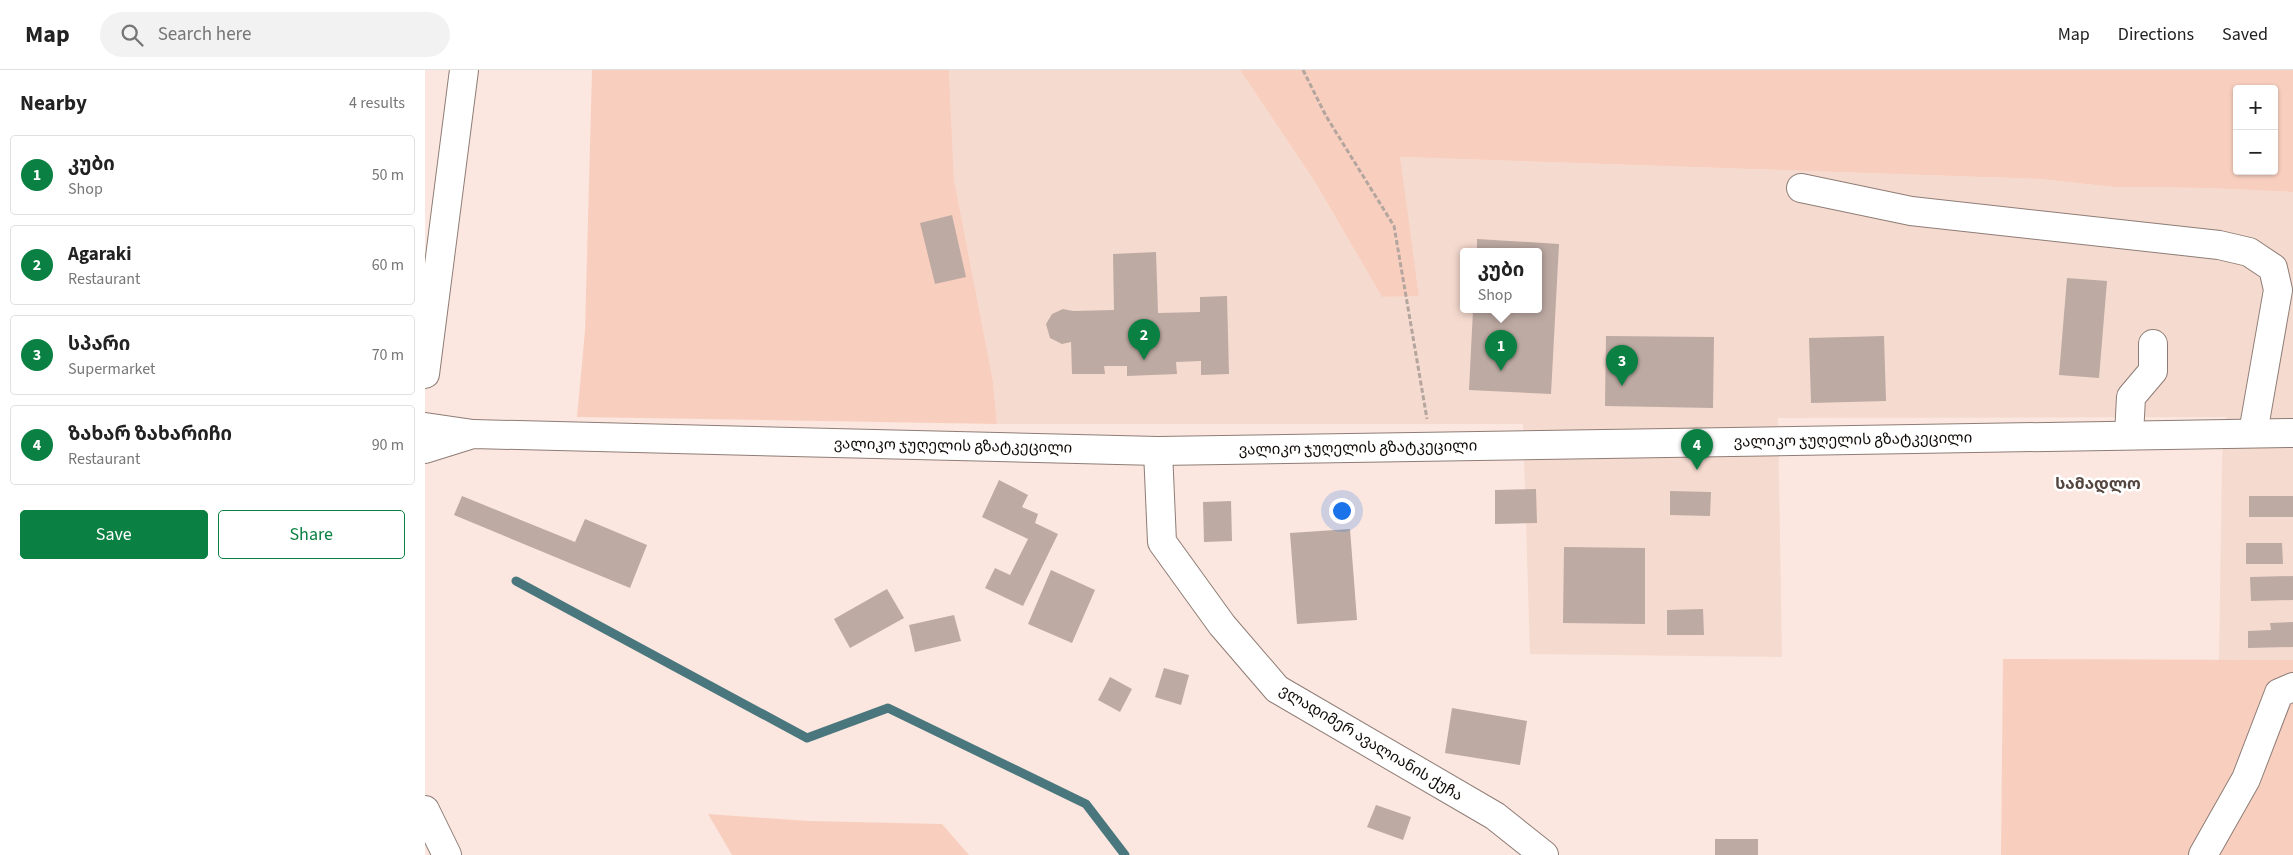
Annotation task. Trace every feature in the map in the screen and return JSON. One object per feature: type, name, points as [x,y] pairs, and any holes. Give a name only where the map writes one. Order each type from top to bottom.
[{"type":"main road","points":[[425,374],[464,70]]},
{"type":"main road","points":[[1801,188],[1911,210],[2219,245],[2249,252],[2273,268],[2278,290],[2253,433]]},
{"type":"main road","points":[[2129,436],[2131,397],[2153,371],[2153,344]]},
{"type":"main road","points":[[425,427],[473,434]]},
{"type":"main road","name":"ვალიკო ჯუღელის გზატკეცილი","points":[[425,449],[473,434],[1158,452],[2293,433]]},
{"type":"main road","name":"ვლადიმერ ავალიანის ქუჩა","points":[[1158,452],[1162,542],[1222,625],[1277,688],[1495,816],[1544,855]]},
{"type":"main road","points":[[2203,855],[2247,779],[2279,693],[2293,687]]},
{"type":"main road","points":[[425,810],[447,855]]},
{"type":"path","points":[[1303,70],[1326,116],[1394,226],[1432,446]]},
{"type":"shaded area","points":[[592,70],[949,70],[954,179],[993,381],[997,424],[577,417],[585,331]]},
{"type":"shaded area","points":[[949,70],[1240,70],[1315,182],[1382,297],[1419,296],[1399,157],[2039,179],[2114,187],[2206,188],[2293,192],[2293,660],[2219,661],[2222,459],[2226,417],[1778,418],[1782,657],[1530,654],[1523,424],[997,424],[993,381],[954,179]]},
{"type":"shaded area","points":[[1240,70],[2293,70],[2293,192],[2206,188],[2114,187],[2039,179],[1400,157],[1419,296],[1382,297],[1315,182]]},
{"type":"shaded area","points":[[2003,659],[2293,660],[2293,855],[2001,855]]},
{"type":"shaded area","points":[[708,814],[809,821],[942,824],[969,855],[732,855]]},
{"type":"building","points":[[952,215],[966,277],[935,284],[920,223]]},
{"type":"building","points":[[1477,239],[1559,244],[1551,394],[1469,390],[1473,313],[1542,313],[1542,248],[1477,248]]},
{"type":"building","points":[[1156,252],[1158,313],[1200,312],[1200,297],[1227,296],[1229,374],[1201,375],[1201,361],[1176,362],[1177,374],[1127,376],[1127,366],[1104,366],[1105,374],[1072,374],[1071,342],[1062,344],[1050,338],[1046,324],[1052,314],[1063,309],[1073,311],[1114,310],[1113,254]]},
{"type":"building","points":[[2067,278],[2107,281],[2099,378],[2059,375]]},
{"type":"building","points":[[1606,336],[1714,337],[1713,408],[1605,406]]},
{"type":"building","points":[[1884,336],[1886,401],[1811,403],[1809,338]]},
{"type":"building","points":[[999,480],[1028,495],[1022,507],[1038,514],[1035,523],[1058,534],[1023,606],[985,588],[995,568],[1010,575],[1028,539],[982,517]]},
{"type":"building","points":[[1536,489],[1537,523],[1495,524],[1495,490]]},
{"type":"building","points":[[1670,491],[1711,492],[1710,516],[1670,515]]},
{"type":"building","points":[[462,496],[575,542],[585,519],[647,545],[630,588],[454,515]]},
{"type":"building","points":[[2249,496],[2293,496],[2293,517],[2249,517]]},
{"type":"building","points":[[1231,501],[1232,541],[1204,542],[1203,502]]},
{"type":"building","points":[[1350,529],[1357,620],[1297,624],[1290,533]]},
{"type":"building","points":[[2246,543],[2282,543],[2283,564],[2246,564]]},
{"type":"building","points":[[1564,547],[1645,548],[1645,624],[1563,623]]},
{"type":"building","points":[[1051,570],[1095,590],[1072,643],[1028,624]]},
{"type":"building","points":[[2293,576],[2293,600],[2251,601],[2250,577]]},
{"type":"building","points":[[887,589],[904,618],[850,648],[834,619]]},
{"type":"building","points":[[1703,609],[1704,635],[1667,635],[1667,610]]},
{"type":"building","points":[[954,615],[961,641],[915,652],[909,625]]},
{"type":"building","points":[[2293,622],[2293,647],[2248,648],[2248,631],[2271,630],[2270,623]]},
{"type":"building","points":[[1164,668],[1189,675],[1181,705],[1155,697]]},
{"type":"building","points":[[1110,677],[1132,689],[1120,712],[1098,700]]},
{"type":"building","points":[[1452,708],[1527,721],[1520,765],[1445,753]]},
{"type":"building","points":[[1376,805],[1411,817],[1403,840],[1367,827]]},
{"type":"building","points":[[1715,839],[1758,839],[1758,855],[1715,855]]},
{"type":"waterway","points":[[516,581],[807,738],[888,708],[1086,804],[1125,855]]},
{"type":"place","name":"Agaraki","points":[[1144,360]]},
{"type":"place","name":"კუბი","points":[[1501,371]]},
{"type":"place","name":"სპარი","points":[[1622,386]]},
{"type":"place","name":"ზახარ ზახარიჩი","points":[[1697,470]]},
{"type":"district","name":"სამადლო","points":[[2098,484]]}]
